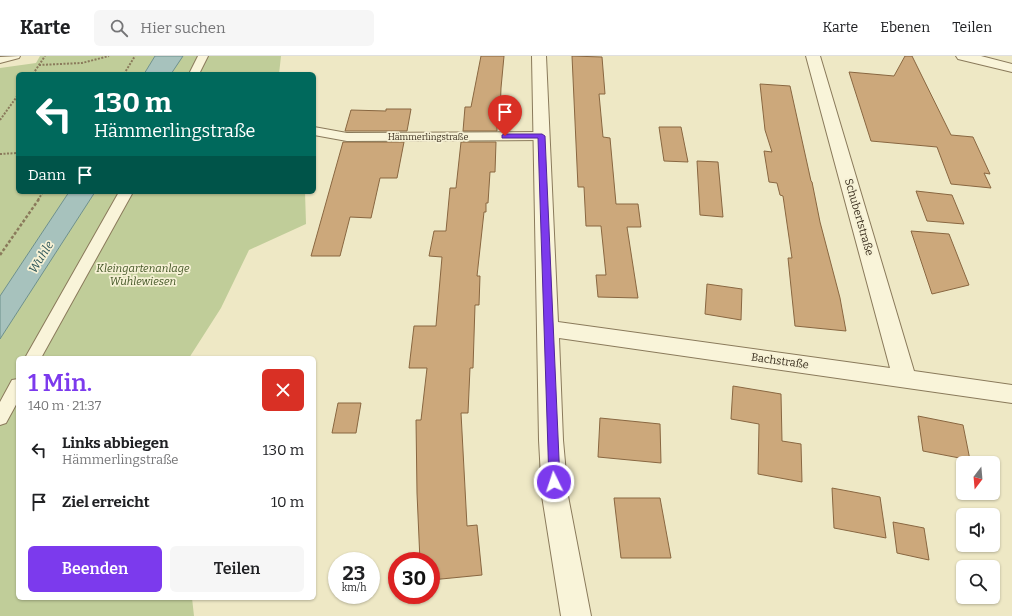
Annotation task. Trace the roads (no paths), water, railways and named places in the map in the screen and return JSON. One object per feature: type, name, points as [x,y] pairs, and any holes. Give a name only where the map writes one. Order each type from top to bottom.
[{"type":"street","points":[[539,56],[549,329],[551,433],[555,496],[576,616]]},
{"type":"street","name":"Schubertstraße","points":[[813,56],[905,379]]},
{"type":"street","points":[[963,56],[1012,68]]},
{"type":"street","name":"Bachstraße","points":[[549,329],[1012,394]]},
{"type":"lane","points":[[0,60],[15,56]]},
{"type":"lane","points":[[195,72],[203,56]]},
{"type":"lane","name":"Hämmerlingstraße","points":[[316,132],[347,137],[542,136]]},
{"type":"lane","points":[[34,356],[125,194]]},
{"type":"lane","points":[[0,418],[16,389]]},
{"type":"water","points":[[155,56],[183,56],[172,72],[145,72]]},
{"type":"water","name":"Wuhle","points":[[68,194],[94,194],[0,339],[0,296]]},
{"type":"park label","name":"Kleingartenanlage Wuhlewiesen","points":[[143,274]]}]
